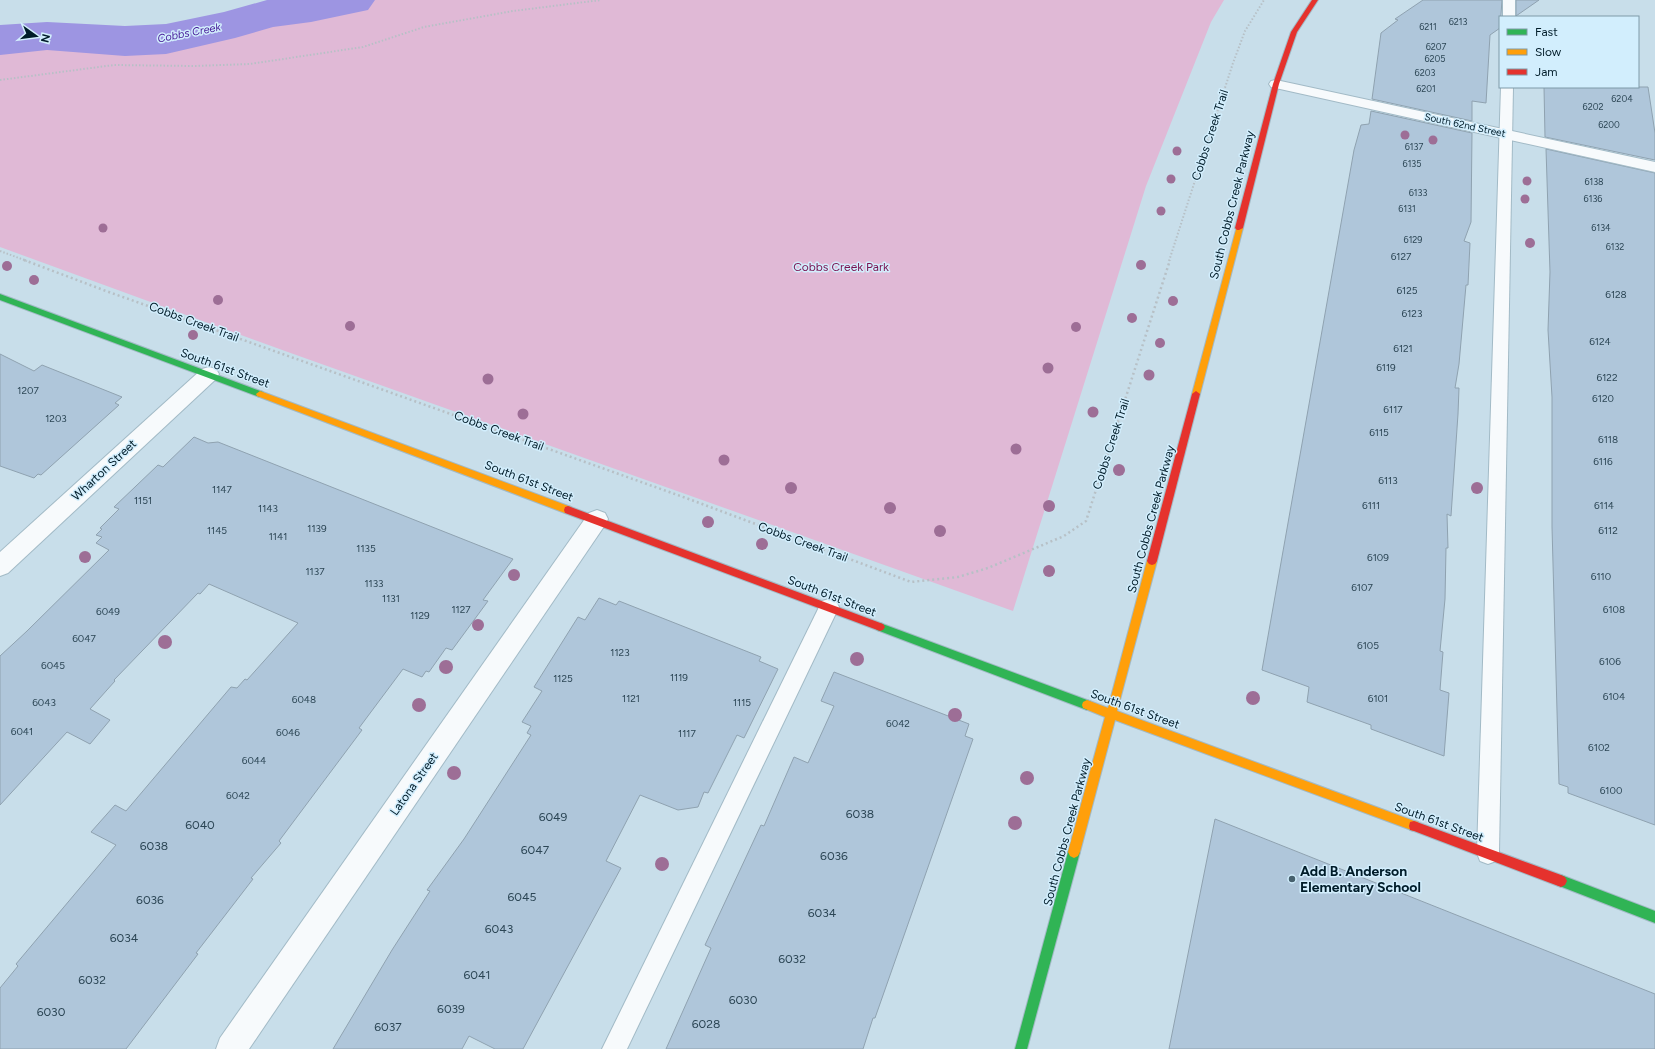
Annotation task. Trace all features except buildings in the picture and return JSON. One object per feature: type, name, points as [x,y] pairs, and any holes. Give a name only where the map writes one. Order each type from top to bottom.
[{"type":"street","name":"South Cobbs Creek Parkway","points":[[1021,1049],[1173,481],[1276,84],[1294,32],[1315,0]]},
{"type":"street","name":"South 62nd Street","points":[[1276,84],[1655,167]]},
{"type":"street","name":"South 61st Street","points":[[0,297],[597,519],[1111,714],[1655,916]]},
{"type":"street","name":"Wharton Street","points":[[0,566],[209,374]]},
{"type":"street","name":"Latona Street","points":[[231,1049],[597,519]]},
{"type":"lane","points":[[1509,0],[1509,16]]},
{"type":"lane","points":[[1488,853],[1507,88]]},
{"type":"lane","points":[[614,1049],[829,607]]},
{"type":"path","points":[[0,80],[114,65],[194,66],[250,64],[363,47],[424,27],[505,12],[601,0]]},
{"type":"path","name":"Cobbs Creek Trail","points":[[0,251],[106,291],[679,496],[910,582],[958,577],[988,568],[1064,536],[1086,522],[1233,63],[1245,31],[1264,0]]},
{"type":"green space","name":"Cobbs Creek Park","points":[[306,0],[1224,0],[1211,22],[1146,186],[1013,611],[285,351],[0,247],[0,40],[47,36],[125,41],[166,39],[235,24]]},
{"type":"waterway","name":"Cobbs Creek","points":[[0,40],[47,36],[125,41],[166,39],[235,24],[267,14],[311,8],[352,0]]},
{"type":"traffic: fast","points":[[0,297],[260,394]]},
{"type":"traffic: fast","points":[[880,627],[1087,705]]},
{"type":"traffic: fast","points":[[1021,1049],[1074,852]]},
{"type":"traffic: fast","points":[[1561,881],[1655,917]]},
{"type":"traffic: slow","points":[[1196,394],[1239,228]]},
{"type":"traffic: slow","points":[[260,394],[568,510]]},
{"type":"traffic: slow","points":[[1074,852],[1152,561]]},
{"type":"traffic: slow","points":[[1087,705],[1414,826]]},
{"type":"traffic: jam","points":[[1239,228],[1276,84],[1294,32],[1315,0]]},
{"type":"traffic: jam","points":[[1152,561],[1196,394]]},
{"type":"traffic: jam","points":[[568,510],[880,627]]},
{"type":"traffic: jam","points":[[1414,826],[1561,881]]},
{"type":"place","name":"Add B. Anderson Elementary School","points":[[1292,879]]}]
